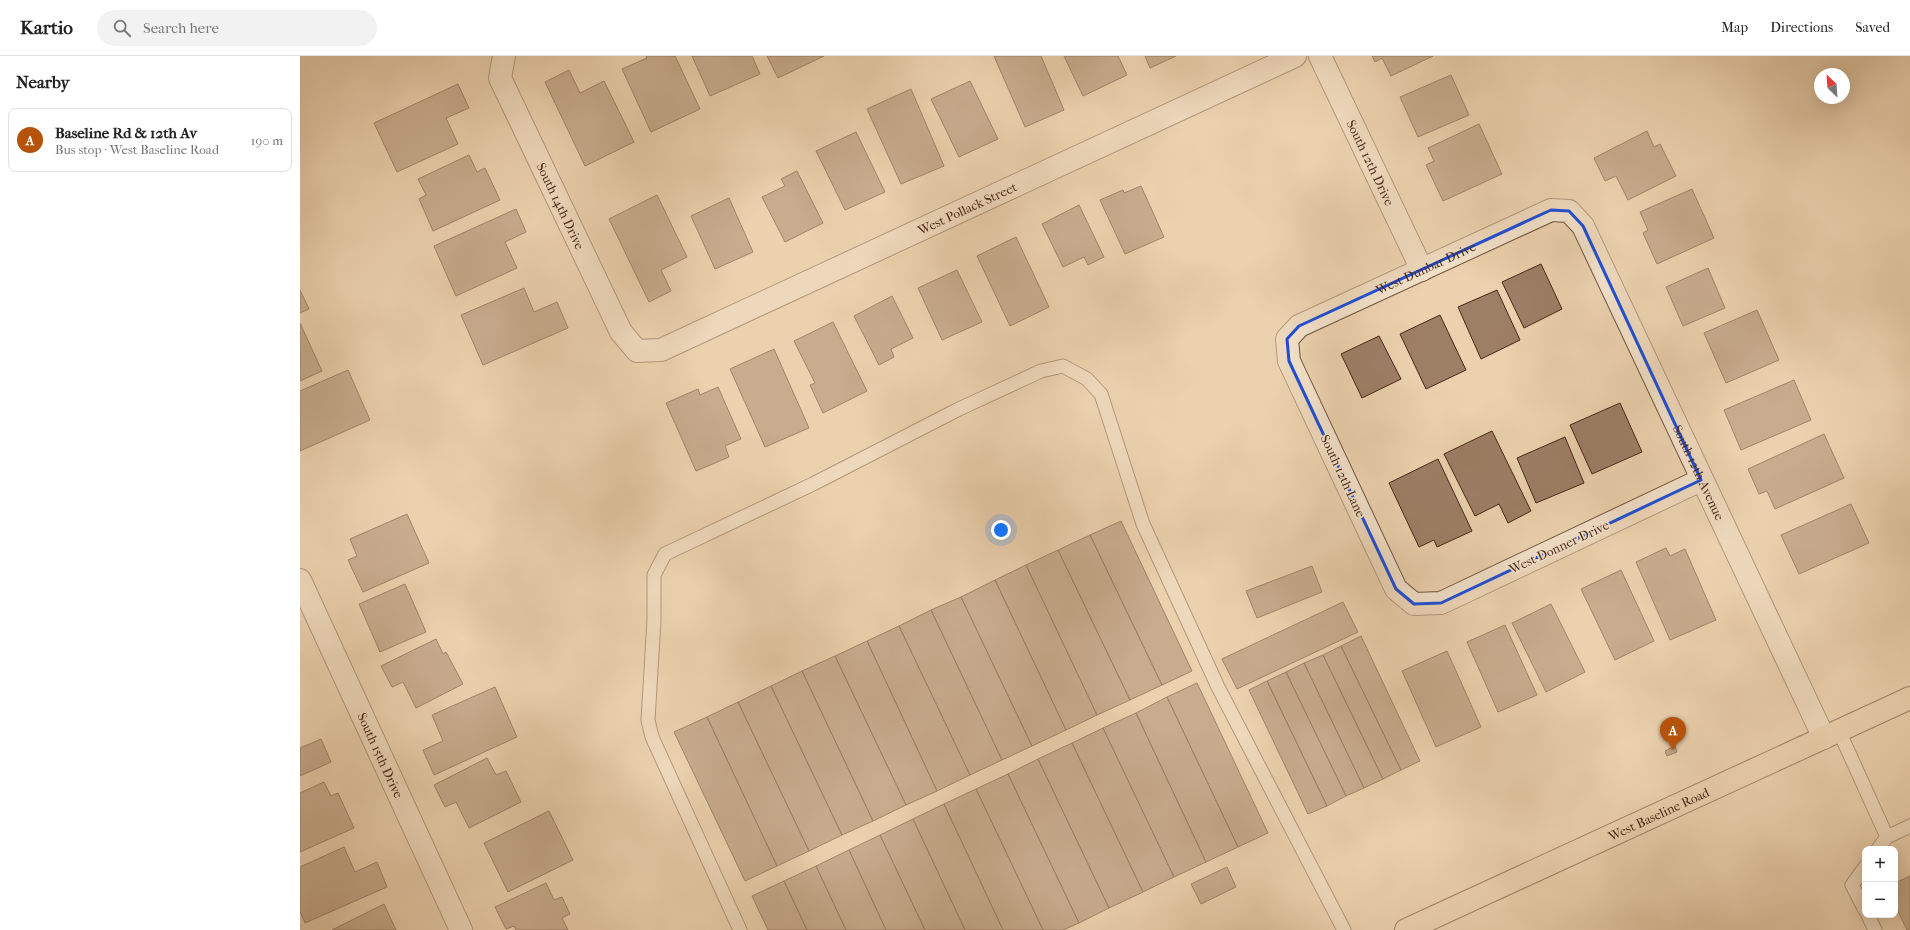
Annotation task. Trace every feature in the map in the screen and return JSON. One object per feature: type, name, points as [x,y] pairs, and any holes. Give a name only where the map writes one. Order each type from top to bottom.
[{"type":"main road","name":"West Baseline Road","points":[[1406,930],[1910,698]]},
{"type":"street","name":"South 14th Drive","points":[[504,56],[500,78],[621,332],[637,351]]},
{"type":"street","name":"West Pollack Street","points":[[637,351],[661,350],[1295,56]]},
{"type":"street","name":"South 12th Drive","points":[[1320,56],[1422,270]]},
{"type":"street","name":"West Dunbar Drive","points":[[1287,339],[1299,326],[1551,210],[1569,211]]},
{"type":"street","name":"South 12th Avenue","points":[[1569,211],[1583,226],[1701,480],[1831,735]]},
{"type":"street","name":"South 12th Lane","points":[[1287,339],[1289,361],[1396,589],[1414,604]]},
{"type":"street","name":"West Donner Drive","points":[[1414,604],[1441,603],[1701,480]]},
{"type":"street","name":"South 15th Drive","points":[[300,580],[462,930]]},
{"type":"lane","points":[[740,930],[652,737],[648,720],[654,620],[654,575],[665,554],[813,484],[959,409],[1041,371],[1063,366],[1087,379],[1101,394],[1143,524],[1218,687],[1344,930]]},
{"type":"lane","points":[[1831,735],[1888,837]]},
{"type":"lane","points":[[1880,846],[1888,837],[1910,826]]},
{"type":"lane","points":[[1862,871],[1852,885],[1862,904]]},
{"type":"lane","points":[[1869,918],[1875,930]]},
{"type":"highlighted area","points":[[1551,210],[1569,211],[1583,226],[1701,480],[1441,603],[1414,604],[1396,589],[1289,361],[1287,339],[1299,326]]},
{"type":"building","points":[[646,56],[675,56],[700,109],[651,132],[622,69],[647,58]]},
{"type":"building","points":[[692,56],[752,56],[760,74],[710,96]]},
{"type":"building","points":[[767,56],[824,56],[778,78]]},
{"type":"building","points":[[994,56],[1041,56],[1064,110],[1025,127]]},
{"type":"building","points":[[1064,56],[1118,56],[1127,75],[1083,96]]},
{"type":"building","points":[[1145,56],[1176,56],[1150,68]]},
{"type":"building","points":[[1372,56],[1433,56],[1391,76],[1382,58],[1375,62]]},
{"type":"building","points":[[569,70],[580,93],[604,81],[634,142],[585,166],[545,82]]},
{"type":"building","points":[[1451,75],[1469,115],[1418,137],[1400,97]]},
{"type":"building","points":[[970,81],[998,139],[959,157],[931,99]]},
{"type":"building","points":[[458,84],[469,108],[446,118],[458,144],[397,172],[374,123]]},
{"type":"building","points":[[911,89],[944,166],[901,184],[867,109]]},
{"type":"building","points":[[1479,124],[1502,174],[1443,201],[1426,165],[1434,161],[1428,148]]},
{"type":"building","points":[[1647,131],[1654,147],[1660,144],[1676,176],[1628,200],[1616,176],[1605,181],[1594,158]]},
{"type":"building","points":[[856,132],[885,192],[845,210],[816,151]]},
{"type":"building","points":[[469,155],[477,172],[485,168],[500,200],[433,231],[419,199],[426,195],[418,179]]},
{"type":"building","points":[[797,171],[823,223],[785,242],[762,197],[785,186],[781,179]]},
{"type":"building","points":[[1141,186],[1164,237],[1125,254],[1100,200],[1123,190],[1124,193]]},
{"type":"building","points":[[1692,189],[1714,238],[1657,264],[1643,233],[1648,230],[1640,212]]},
{"type":"building","points":[[657,195],[687,257],[661,270],[671,291],[649,302],[609,219]]},
{"type":"building","points":[[729,198],[753,252],[715,269],[691,216]]},
{"type":"building","points":[[1079,205],[1104,257],[1088,265],[1084,257],[1063,267],[1042,224]]},
{"type":"building","points":[[516,209],[526,232],[505,242],[517,268],[456,296],[434,246]]},
{"type":"building","points":[[1016,237],[1049,307],[1010,326],[977,256]]},
{"type":"building","points":[[1541,264],[1562,309],[1524,328],[1502,282]]},
{"type":"building","points":[[1708,268],[1725,308],[1683,326],[1666,287]]},
{"type":"building","points":[[957,270],[982,322],[942,340],[918,288]]},
{"type":"building","points":[[524,288],[534,312],[557,302],[568,328],[483,365],[461,315]]},
{"type":"building","points":[[300,290],[309,309],[300,313]]},
{"type":"building","points":[[1497,290],[1520,340],[1481,359],[1458,307]]},
{"type":"building","points":[[892,296],[913,338],[891,349],[894,357],[879,365],[854,316]]},
{"type":"building","points":[[1757,310],[1779,360],[1726,383],[1704,333]]},
{"type":"building","points":[[1440,315],[1466,370],[1426,389],[1400,334]]},
{"type":"building","points":[[833,322],[867,391],[823,413],[810,385],[815,383],[794,341]]},
{"type":"building","points":[[300,323],[322,371],[300,381]]},
{"type":"building","points":[[1379,336],[1401,379],[1362,398],[1341,354]]},
{"type":"building","points":[[774,349],[809,428],[765,447],[730,369]]},
{"type":"building","points":[[348,370],[370,420],[300,451],[300,391]]},
{"type":"building","points":[[1794,380],[1811,420],[1741,450],[1724,410]]},
{"type":"building","points":[[718,387],[741,439],[725,446],[729,457],[696,471],[666,403],[698,389],[700,395]]},
{"type":"building","points":[[1620,403],[1642,452],[1592,474],[1570,425]]},
{"type":"building","points":[[1492,431],[1531,511],[1508,523],[1499,504],[1475,516],[1444,454]]},
{"type":"building","points":[[1824,434],[1844,478],[1775,509],[1767,491],[1759,494],[1748,469]]},
{"type":"building","points":[[1565,437],[1584,483],[1536,503],[1517,458]]},
{"type":"building","points":[[1438,459],[1472,531],[1437,547],[1434,540],[1419,547],[1389,483]]},
{"type":"building","points":[[1851,504],[1869,543],[1799,574],[1781,535]]},
{"type":"building","points":[[407,514],[429,563],[363,592],[348,560],[357,556],[350,539]]},
{"type":"building","points":[[1121,521],[1192,671],[1162,685],[1090,535]]},
{"type":"building","points":[[1090,535],[1162,685],[1130,700],[1058,550]]},
{"type":"building","points":[[1666,548],[1670,556],[1685,549],[1716,620],[1670,640],[1636,562]]},
{"type":"building","points":[[1058,550],[1130,700],[1097,715],[1026,565]]},
{"type":"building","points":[[1026,565],[1097,715],[1066,730],[995,580]]},
{"type":"building","points":[[1312,566],[1322,592],[1257,618],[1246,591]]},
{"type":"building","points":[[1621,570],[1654,641],[1615,660],[1581,589]]},
{"type":"building","points":[[995,580],[1066,730],[1032,746],[961,597]]},
{"type":"building","points":[[405,584],[426,632],[380,652],[359,604]]},
{"type":"building","points":[[961,597],[1032,746],[1002,760],[931,610]]},
{"type":"building","points":[[1343,602],[1358,632],[1237,689],[1222,659]]},
{"type":"building","points":[[1551,604],[1585,672],[1546,692],[1512,623]]},
{"type":"building","points":[[931,610],[1002,760],[970,775],[899,626]]},
{"type":"building","points":[[1505,625],[1537,695],[1498,712],[1467,642]]},
{"type":"building","points":[[899,626],[970,775],[937,791],[867,641]]},
{"type":"building","points":[[1361,636],[1420,761],[1401,770],[1341,646]]},
{"type":"building","points":[[436,639],[443,654],[446,652],[463,684],[416,708],[403,682],[392,687],[381,666]]},
{"type":"building","points":[[867,641],[937,791],[906,805],[835,656]]},
{"type":"building","points":[[1341,646],[1401,770],[1383,779],[1323,655]]},
{"type":"building","points":[[1447,651],[1481,727],[1436,747],[1402,671]]},
{"type":"building","points":[[1323,655],[1383,779],[1364,788],[1304,663]]},
{"type":"building","points":[[835,656],[906,805],[873,821],[802,671]]},
{"type":"building","points":[[1304,663],[1364,788],[1346,796],[1286,672]]},
{"type":"building","points":[[802,671],[873,821],[842,835],[771,686]]},
{"type":"building","points":[[1286,672],[1346,796],[1327,806],[1267,681]]},
{"type":"building","points":[[1267,681],[1327,806],[1308,814],[1249,690]]},
{"type":"building","points":[[1197,683],[1268,833],[1238,847],[1167,697]]},
{"type":"building","points":[[771,686],[842,835],[809,851],[738,702]]},
{"type":"building","points":[[495,687],[517,737],[434,775],[423,750],[443,741],[432,715]]},
{"type":"building","points":[[1167,697],[1238,847],[1206,862],[1136,713]]},
{"type":"building","points":[[738,702],[809,851],[777,866],[707,717]]},
{"type":"building","points":[[1136,713],[1206,862],[1174,877],[1103,728]]},
{"type":"building","points":[[707,717],[777,866],[745,881],[674,732]]},
{"type":"building","points":[[1103,728],[1174,877],[1143,892],[1072,743]]},
{"type":"building","points":[[321,739],[331,762],[300,776],[300,748]]},
{"type":"building","points":[[1072,743],[1143,892],[1109,908],[1038,759]]},
{"type":"building","points":[[1675,746],[1677,752],[1667,756],[1665,751]]},
{"type":"building","points":[[487,758],[496,775],[506,771],[521,802],[469,828],[456,802],[445,807],[434,785]]},
{"type":"building","points":[[1038,759],[1109,908],[1079,923],[1008,774]]},
{"type":"building","points":[[1008,774],[1079,923],[1063,930],[1043,930],[976,789]]},
{"type":"building","points":[[324,782],[331,796],[338,793],[354,828],[300,852],[300,793]]},
{"type":"building","points":[[976,789],[1043,930],[1003,930],[944,804]]},
{"type":"building","points":[[944,804],[1003,930],[965,930],[913,819]]},
{"type":"building","points":[[549,811],[573,860],[508,892],[484,843]]},
{"type":"building","points":[[913,819],[965,930],[925,930],[880,835]]},
{"type":"building","points":[[880,835],[925,930],[886,930],[849,850]]},
{"type":"building","points":[[344,847],[355,872],[377,862],[387,887],[305,923],[300,912],[300,867]]},
{"type":"building","points":[[849,850],[886,930],[846,930],[816,866]]},
{"type":"building","points":[[816,866],[846,930],[807,930],[784,881]]},
{"type":"building","points":[[1227,867],[1236,887],[1201,904],[1191,884]]},
{"type":"building","points":[[1910,876],[1910,930],[1907,930],[1898,911],[1898,882]]},
{"type":"building","points":[[784,881],[807,930],[768,930],[752,896]]},
{"type":"building","points":[[546,883],[554,900],[562,897],[570,914],[562,918],[568,930],[516,930],[514,926],[506,929],[495,907]]},
{"type":"building","points":[[384,904],[396,930],[332,930]]},
{"type":"place","name":"Baseline Rd & 12th Av","points":[[1673,750]]}]
